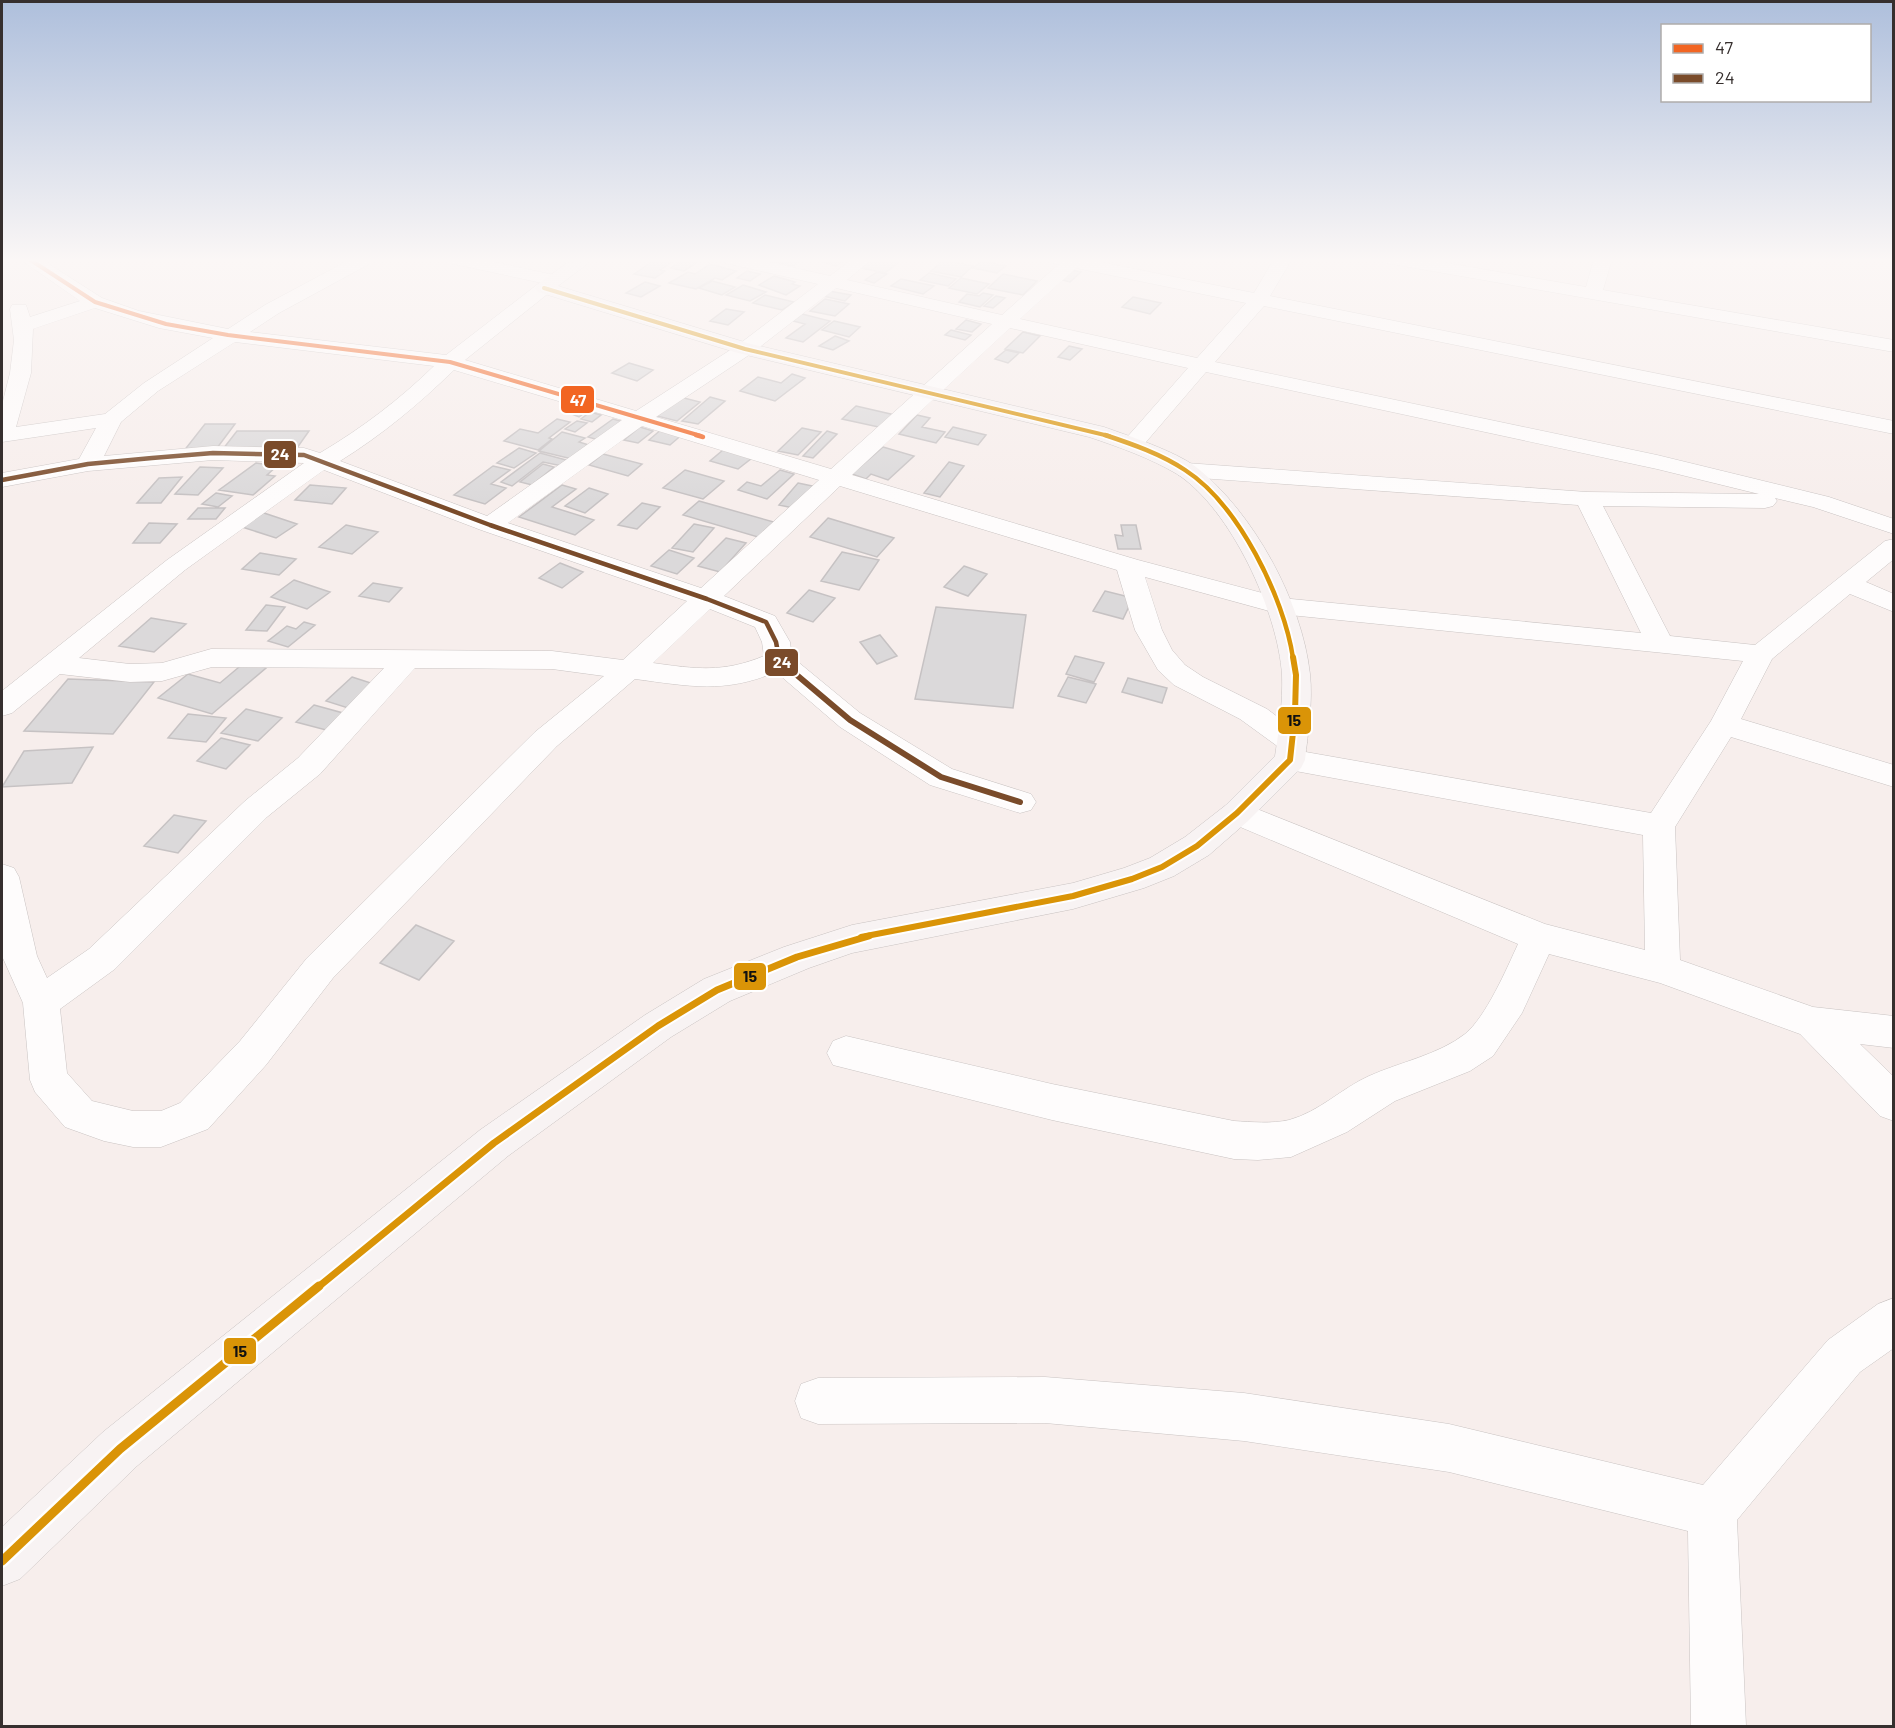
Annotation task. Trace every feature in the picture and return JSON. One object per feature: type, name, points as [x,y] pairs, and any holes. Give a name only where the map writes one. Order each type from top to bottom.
[{"type":"street","points":[[21,340],[19,380],[2,435],[112,418]]},
{"type":"street","points":[[88,464],[112,418],[151,387],[221,340]]},
{"type":"street","points":[[266,340],[450,362],[1129,565],[1280,606],[1761,654]]},
{"type":"street","points":[[2,706],[176,565],[282,488],[366,435],[478,340]]},
{"type":"street","points":[[2,1561],[120,1449],[494,1143],[658,1026],[717,990],[797,957],[852,939],[1073,896],[1132,879],[1162,867],[1197,846],[1237,813],[1291,752],[1296,675],[1291,642],[1280,606],[1244,534],[1226,507],[1186,470],[1132,444],[1096,432],[745,349],[717,340]]},
{"type":"street","points":[[490,525],[639,418],[757,340]]},
{"type":"street","points":[[2,877],[19,956],[41,1003],[49,1080],[79,1114],[133,1129],[161,1129],[194,1116],[253,1053],[320,968],[546,739],[629,670],[707,599],[985,340]]},
{"type":"street","points":[[1088,340],[1658,462],[1821,502],[1893,527]]},
{"type":"street","points":[[1132,444],[1223,340]]},
{"type":"street","points":[[1451,340],[1893,428]]},
{"type":"street","points":[[1858,340],[1893,346]]},
{"type":"street","points":[[2,480],[88,464],[213,453],[303,455],[490,525],[707,599],[766,622],[776,642],[779,660],[850,720],[941,777],[1020,802]]},
{"type":"street","points":[[1186,470],[1587,499],[1821,502]]},
{"type":"street","points":[[1587,499],[1660,644]]},
{"type":"street","points":[[1663,969],[1659,826],[1724,724],[1761,654],[1893,546]]},
{"type":"street","points":[[1129,565],[1155,645],[1168,664],[1180,676],[1246,709],[1291,752],[1659,826]]},
{"type":"street","points":[[1846,583],[1893,604]]},
{"type":"street","points":[[54,664],[130,673],[162,672],[211,658],[552,660],[705,679],[748,674],[779,660]]},
{"type":"street","points":[[41,1003],[102,958],[159,906],[256,809],[309,766],[407,660]]},
{"type":"street","points":[[1724,724],[1893,776]]},
{"type":"street","points":[[1237,813],[1539,937],[1663,969],[1813,1023],[1893,1032]]},
{"type":"street","points":[[846,1053],[1052,1102],[1234,1140],[1258,1141],[1291,1138],[1334,1119],[1381,1089],[1457,1059],[1480,1044],[1509,1002],[1539,937]]},
{"type":"street","points":[[1813,1023],[1893,1103]]},
{"type":"street","points":[[1719,1726],[1712,1512],[1844,1356],[1893,1320]]},
{"type":"street","points":[[818,1401],[1045,1400],[1244,1417],[1449,1449],[1712,1512]]},
{"type":"building","points":[[829,340],[849,341],[833,350],[819,346]]},
{"type":"building","points":[[1015,340],[1036,340],[1023,353],[1005,349]]},
{"type":"building","points":[[1069,346],[1082,349],[1070,360],[1058,357]]},
{"type":"building","points":[[1006,350],[1019,353],[1008,363],[995,359]]},
{"type":"building","points":[[629,363],[653,370],[637,381],[612,373]]},
{"type":"building","points":[[792,374],[805,378],[775,401],[740,391],[758,377],[781,383]]},
{"type":"building","points":[[680,397],[700,402],[677,421],[657,416]]},
{"type":"building","points":[[710,397],[725,401],[698,424],[682,421]]},
{"type":"building","points":[[856,406],[895,415],[883,428],[842,419]]},
{"type":"building","points":[[578,408],[587,411],[579,417],[569,413]]},
{"type":"building","points":[[590,412],[601,415],[592,422],[581,419]]},
{"type":"building","points":[[917,415],[930,418],[922,427],[945,432],[936,443],[899,434]]},
{"type":"building","points":[[557,419],[570,422],[538,450],[504,441],[520,429],[538,433]]},
{"type":"building","points":[[613,419],[627,423],[602,441],[588,437]]},
{"type":"building","points":[[577,421],[587,423],[575,432],[565,429]]},
{"type":"building","points":[[205,424],[235,424],[214,452],[183,452]]},
{"type":"building","points":[[640,427],[653,431],[638,443],[624,440]]},
{"type":"building","points":[[953,427],[986,435],[978,445],[945,437]]},
{"type":"building","points":[[663,428],[684,433],[670,445],[649,440]]},
{"type":"building","points":[[802,428],[821,432],[798,455],[778,451]]},
{"type":"building","points":[[237,431],[309,431],[297,448],[223,449]]},
{"type":"building","points":[[827,431],[837,434],[813,458],[803,456]]},
{"type":"building","points":[[562,432],[585,438],[579,442],[589,445],[572,459],[539,451]]},
{"type":"building","points":[[883,447],[914,456],[888,480],[871,474],[866,479],[852,474]]},
{"type":"building","points":[[519,448],[536,453],[514,468],[497,463]]},
{"type":"building","points":[[723,450],[752,458],[738,469],[710,461]]},
{"type":"building","points":[[540,453],[570,461],[562,466],[543,462],[512,486],[501,482]]},
{"type":"building","points":[[603,454],[642,464],[628,476],[589,465]]},
{"type":"building","points":[[949,462],[964,466],[940,497],[924,493]]},
{"type":"building","points":[[256,463],[277,466],[267,475],[275,476],[253,495],[219,490]]},
{"type":"building","points":[[543,464],[554,467],[532,485],[520,482]]},
{"type":"building","points":[[493,466],[510,470],[491,484],[506,488],[485,504],[454,495]]},
{"type":"building","points":[[200,467],[223,468],[198,495],[175,494]]},
{"type":"building","points":[[685,470],[724,481],[703,499],[663,488]]},
{"type":"building","points":[[780,470],[794,474],[767,499],[738,490],[747,482],[761,486]]},
{"type":"building","points":[[182,477],[161,503],[137,503],[159,478]]},
{"type":"building","points":[[798,483],[817,487],[798,509],[779,505]]},
{"type":"building","points":[[310,485],[346,488],[332,504],[295,500]]},
{"type":"building","points":[[562,485],[576,489],[552,507],[594,520],[575,535],[519,517]]},
{"type":"building","points":[[589,488],[608,494],[585,513],[565,506]]},
{"type":"building","points":[[216,493],[232,496],[218,507],[202,504]]},
{"type":"building","points":[[699,501],[781,524],[765,539],[683,515]]},
{"type":"building","points":[[642,503],[660,507],[637,529],[618,525]]},
{"type":"building","points":[[198,508],[225,508],[216,519],[188,519]]},
{"type":"building","points":[[261,512],[297,524],[276,538],[239,526]]},
{"type":"building","points":[[828,518],[894,538],[877,557],[810,537]]},
{"type":"building","points":[[149,523],[177,524],[160,543],[133,543]]},
{"type":"building","points":[[694,524],[714,528],[693,552],[672,548]]},
{"type":"building","points":[[346,525],[378,532],[352,554],[319,547]]},
{"type":"building","points":[[1121,525],[1136,525],[1141,549],[1118,549],[1115,535],[1123,536]]},
{"type":"building","points":[[726,538],[746,543],[720,572],[698,566]]},
{"type":"building","points":[[669,550],[694,558],[677,574],[651,566]]},
{"type":"building","points":[[842,552],[879,560],[859,590],[821,581]]},
{"type":"building","points":[[260,553],[296,559],[279,575],[242,569]]},
{"type":"building","points":[[560,563],[583,572],[562,588],[539,578]]},
{"type":"building","points":[[964,566],[987,574],[968,596],[944,587]]},
{"type":"building","points":[[294,580],[330,592],[307,609],[271,597]]},
{"type":"building","points":[[373,583],[402,588],[389,602],[359,596]]},
{"type":"building","points":[[809,590],[835,598],[813,622],[787,613]]},
{"type":"building","points":[[1105,591],[1133,598],[1123,619],[1093,611]]},
{"type":"building","points":[[266,605],[285,607],[267,631],[246,630]]},
{"type":"building","points":[[936,607],[1026,615],[1013,708],[915,699]]},
{"type":"building","points":[[151,618],[186,624],[154,652],[119,646]]},
{"type":"building","points":[[304,622],[315,625],[288,647],[268,641],[287,626],[296,629]]},
{"type":"building","points":[[880,635],[897,656],[877,664],[860,642]]},
{"type":"building","points":[[1075,656],[1104,663],[1094,682],[1066,674]]},
{"type":"building","points":[[245,662],[266,668],[212,714],[158,698],[188,674],[220,683]]},
{"type":"building","points":[[352,677],[374,684],[348,708],[326,701]]},
{"type":"building","points":[[1068,677],[1096,684],[1086,703],[1058,696]]},
{"type":"building","points":[[1128,678],[1167,688],[1162,703],[1122,692]]},
{"type":"building","points":[[68,679],[154,682],[113,734],[24,731]]},
{"type":"building","points":[[314,705],[343,713],[326,730],[296,722]]},
{"type":"building","points":[[246,709],[282,718],[258,741],[221,733]]},
{"type":"building","points":[[188,714],[226,718],[206,742],[168,738]]},
{"type":"building","points":[[221,738],[250,745],[226,769],[197,761]]},
{"type":"building","points":[[93,747],[72,783],[2,787],[24,751]]},
{"type":"building","points":[[174,815],[206,821],[178,853],[144,846]]},
{"type":"building","points":[[416,925],[454,941],[419,980],[380,963]]},
{"type":"transit line","name":"47","points":[[266,340],[450,362],[703,437]]},
{"type":"transit line","name":"15","points":[[2,1561],[120,1449],[494,1143],[658,1026],[717,990],[797,957],[852,939],[1073,896],[1132,879],[1162,867],[1197,846],[1237,813],[1290,760],[1296,675],[1291,642],[1280,606],[1244,533],[1226,507],[1186,470],[1132,444],[1096,432],[745,349],[714,340]]},
{"type":"transit line","name":"24","points":[[2,480],[88,464],[152,458],[213,453],[304,455],[490,525],[707,599],[766,622],[776,642],[779,660],[850,720],[941,777],[1020,802]]}]
